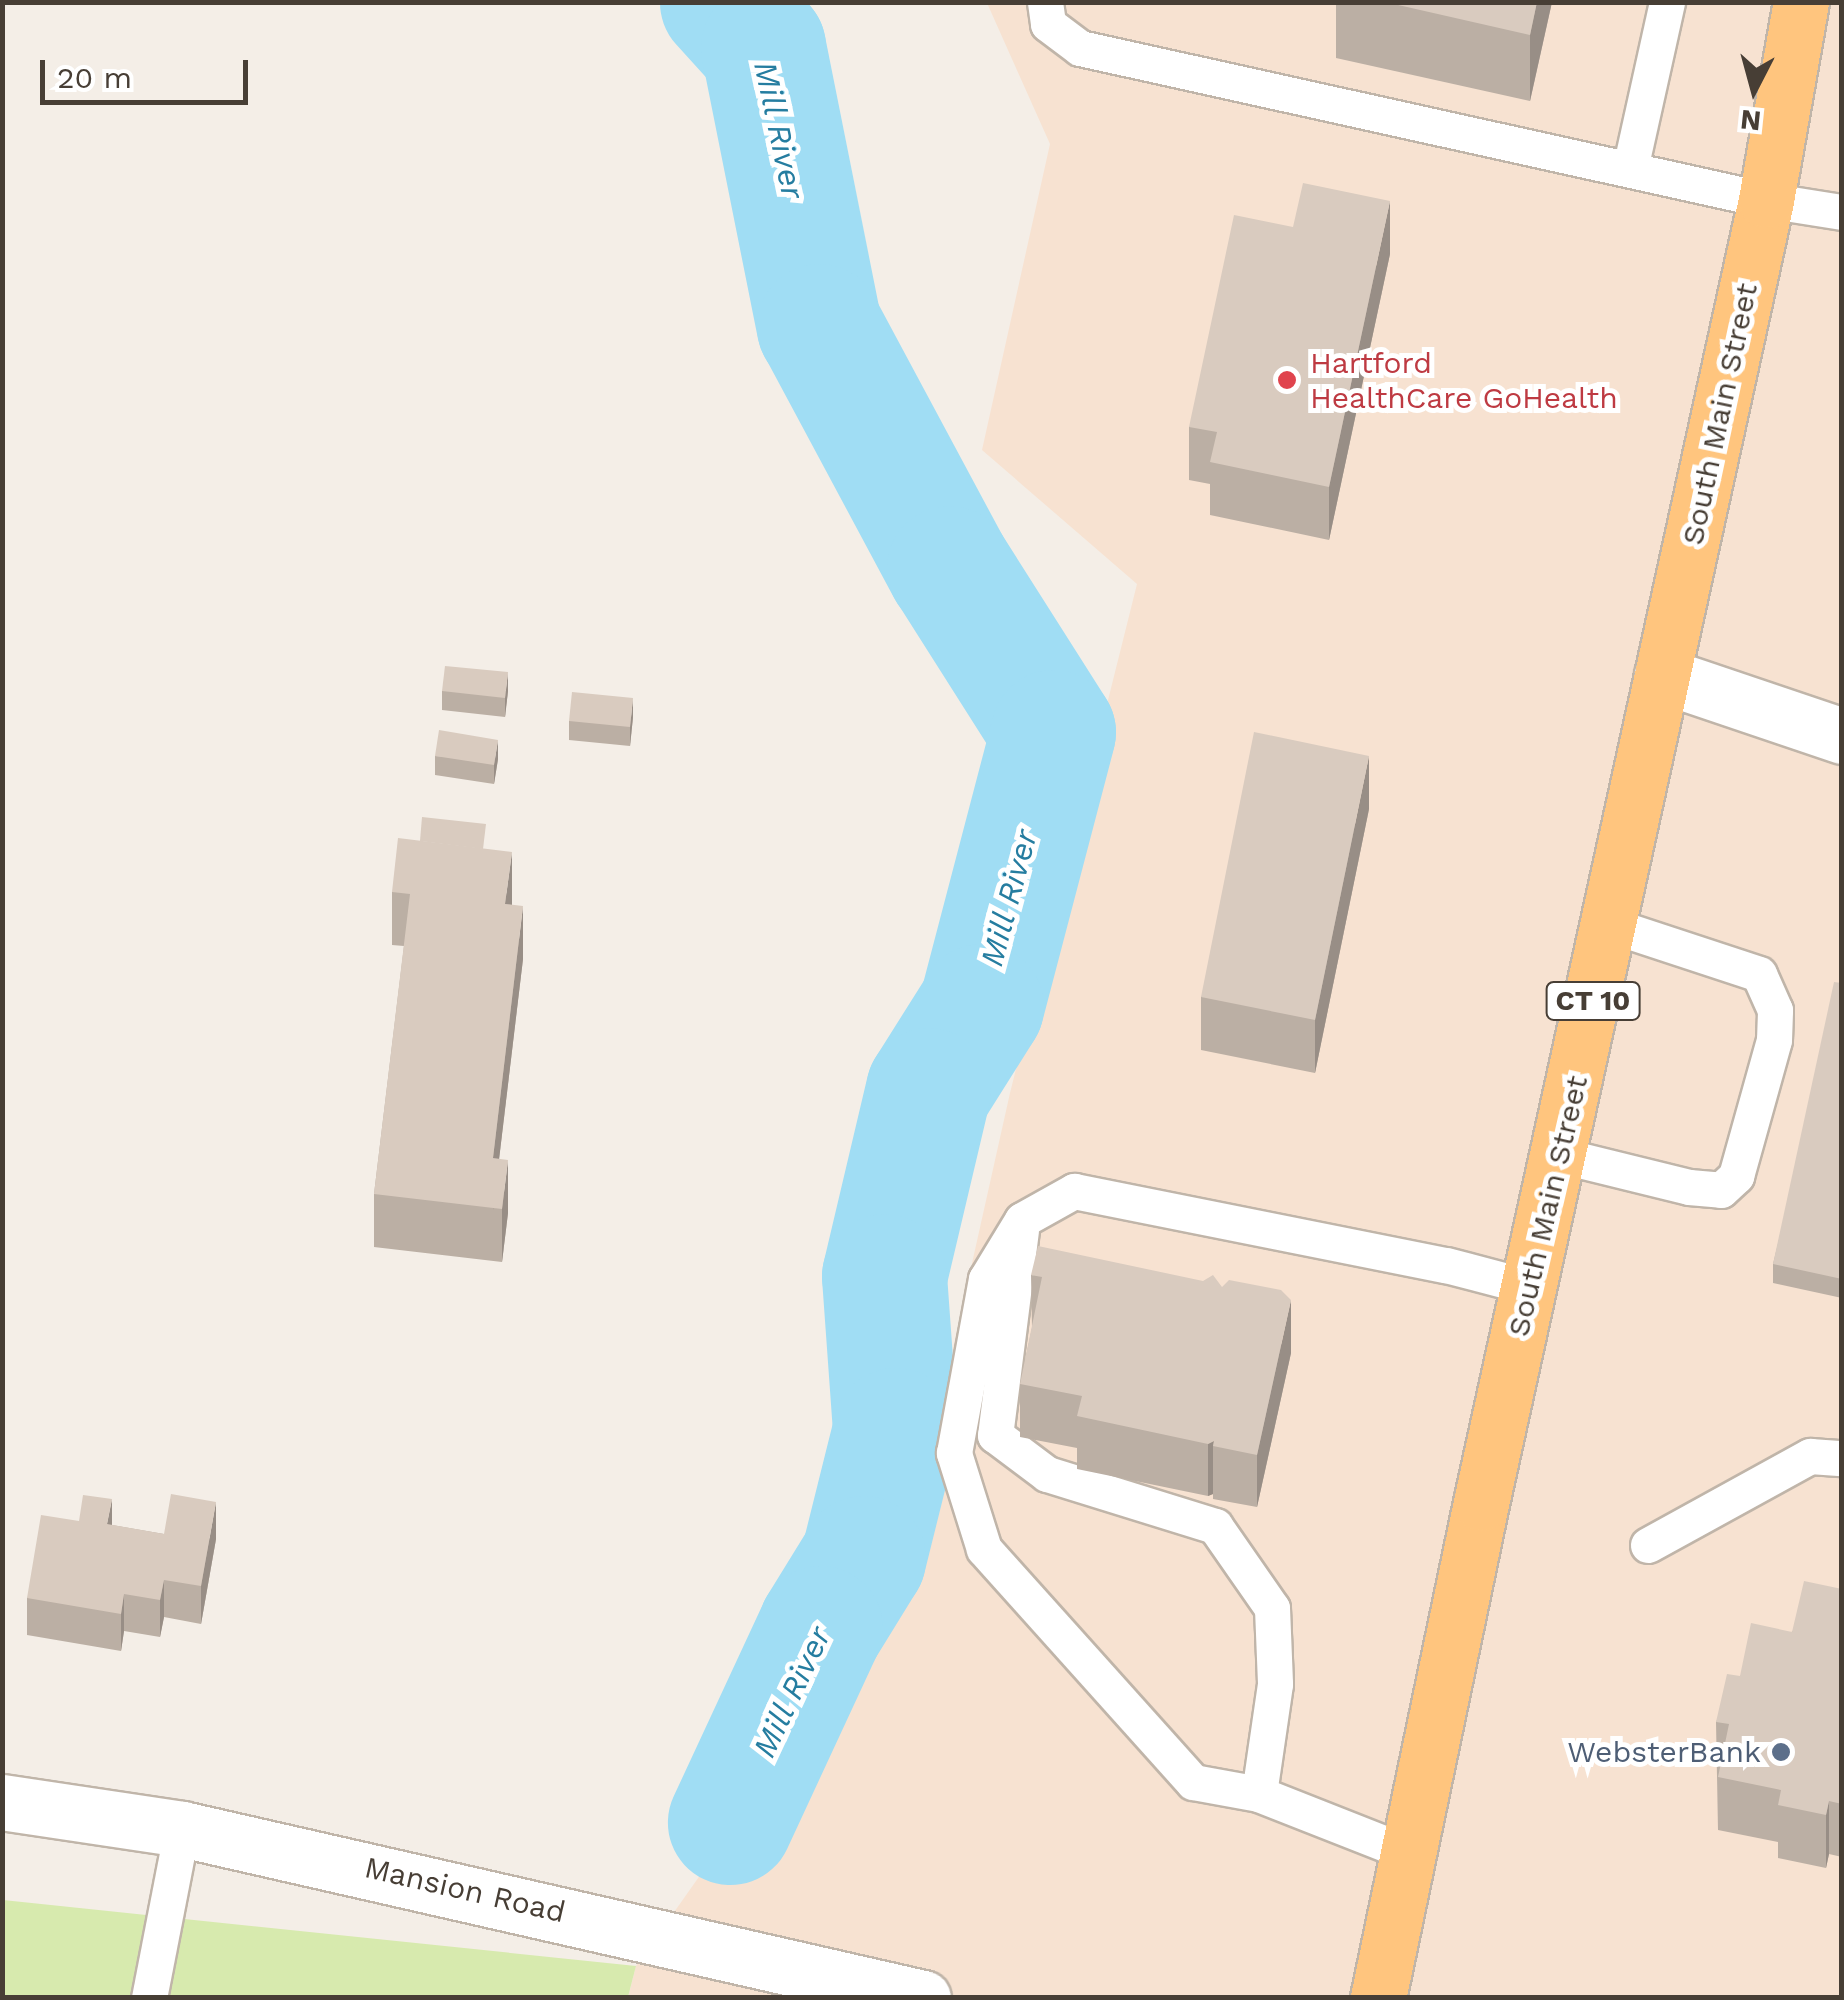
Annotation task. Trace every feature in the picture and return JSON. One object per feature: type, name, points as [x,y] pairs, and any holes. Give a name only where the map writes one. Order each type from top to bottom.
[{"type":"highway","name":"South Main Street","points":[[1378,1998],[1406,1852],[1766,200],[1801,2]]},
{"type":"street","points":[[1662,675],[1840,729]]},
{"type":"street","name":"Mansion Road","points":[[2,1802],[182,1829],[923,1998]]},
{"type":"lane","points":[[1045,2],[1048,24],[1080,48],[1766,200],[1842,212]]},
{"type":"lane","points":[[1630,169],[1667,2]]},
{"type":"lane","points":[[1559,1155],[1721,1190],[1736,1176],[1774,1040],[1775,1010],[1758,974],[1610,925]]},
{"type":"lane","points":[[1406,1852],[1259,1794],[1193,1782],[984,1549],[954,1454],[986,1279],[1022,1220],[1074,1191],[1446,1265],[1530,1287]]},
{"type":"lane","points":[[1022,1220],[996,1434],[1046,1474],[1215,1526],[1272,1608],[1275,1684],[1259,1794]]},
{"type":"lane","points":[[1648,1545],[1810,1456],[1842,1458]]},
{"type":"lane","points":[[149,1998],[182,1829]]},
{"type":"shaded area","points":[[987,3],[1841,3],[1841,1997],[628,1998],[636,1966],[898,1595],[1010,1093],[1137,584],[982,450],[1050,144]]},
{"type":"green space","points":[[3,1900],[636,1966],[628,1997],[3,1998]]},
{"type":"building","points":[[1385,2],[1537,2],[1530,35]]},
{"type":"building","name":"Hartford HealthCare GoHealth","points":[[1303,183],[1390,201],[1329,487],[1210,462],[1217,432],[1189,427],[1234,215],[1293,227]]},
{"type":"building","points":[[445,666],[508,672],[505,698],[442,691]]},
{"type":"building","points":[[572,692],[633,698],[630,727],[569,721]]},
{"type":"building","points":[[439,730],[498,740],[494,765],[435,756]]},
{"type":"building","points":[[1254,732],[1369,756],[1315,1020],[1201,997]]},
{"type":"building","points":[[422,817],[486,824],[483,849],[420,841]]},
{"type":"building","points":[[398,838],[512,852],[505,904],[523,906],[493,1158],[508,1160],[502,1209],[374,1194],[410,894],[392,892]]},
{"type":"building","points":[[1834,982],[1842,983],[1842,1279],[1773,1264]]},
{"type":"building","points":[[1038,1246],[1203,1281],[1213,1275],[1222,1287],[1229,1280],[1281,1290],[1291,1300],[1257,1455],[1213,1446],[1214,1441],[1208,1444],[1077,1416],[1082,1396],[1020,1384],[1042,1277],[1031,1275]]},
{"type":"building","points":[[171,1494],[216,1502],[201,1586],[164,1580],[160,1600],[124,1594],[121,1614],[27,1598],[41,1515],[79,1521],[83,1495],[112,1499],[107,1524],[164,1534]]},
{"type":"building","name":"WebsterBank","points":[[1804,1581],[1842,1589],[1842,1804],[1829,1801],[1826,1815],[1778,1805],[1781,1790],[1718,1777],[1729,1724],[1716,1722],[1727,1674],[1740,1676],[1751,1623],[1792,1632]]},
{"type":"waterway","name":"Mill River","points":[[722,2],[763,47],[819,326],[949,568],[1053,732],[981,1006],[928,1090],[884,1276],[895,1430],[863,1558],[820,1628],[730,1822]]},
{"type":"place","name":"Hartford HealthCare GoHealth","points":[[1287,380]]},
{"type":"place","name":"WebsterBank","points":[[1781,1752]]}]
